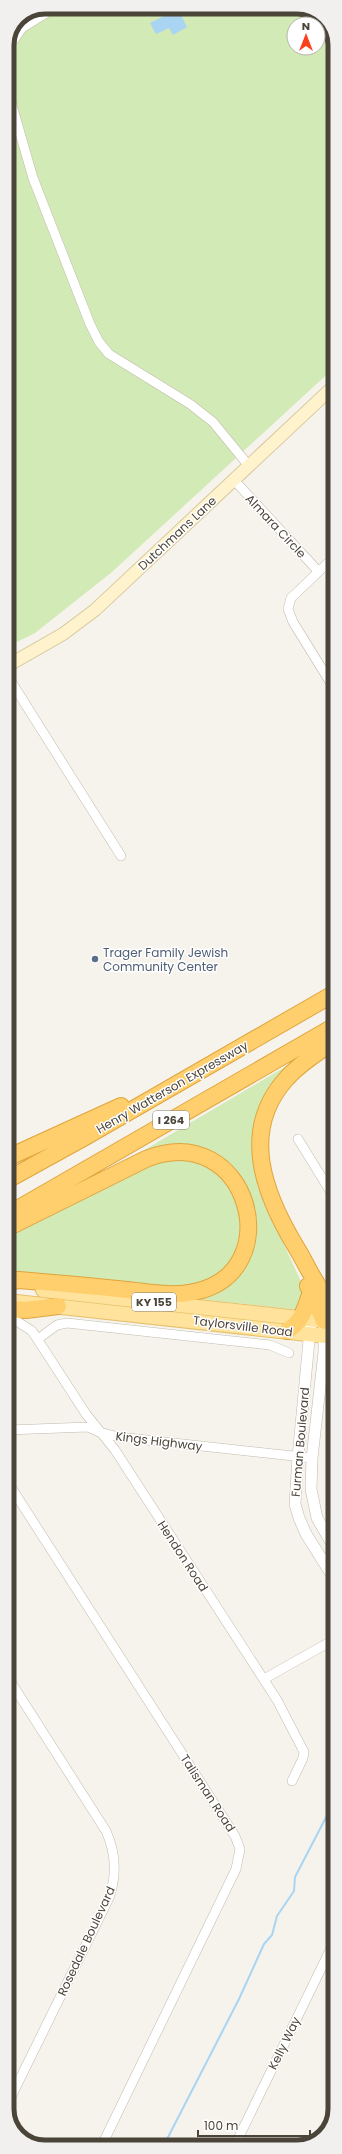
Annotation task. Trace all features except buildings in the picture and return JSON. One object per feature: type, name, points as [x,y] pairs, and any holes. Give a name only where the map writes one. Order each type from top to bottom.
[{"type":"highway","name":"Henry Watterson Expressway","points":[[14,1176],[328,997]]},
{"type":"highway","name":"I 264","points":[[14,1211],[328,1030]]},
{"type":"highway","points":[[328,1045],[296,1068],[286,1078],[270,1104],[262,1126],[260,1156],[264,1177],[270,1194],[290,1237],[318,1286],[328,1297]]},
{"type":"highway","points":[[14,1154],[49,1137],[190,1076]]},
{"type":"highway","points":[[14,1225],[146,1159],[162,1154],[179,1152],[206,1159],[219,1166],[232,1177],[243,1197],[248,1221],[248,1234],[244,1248],[233,1269],[218,1282],[194,1292],[167,1294],[19,1280],[14,1281]]},
{"type":"highway","points":[[287,1331],[296,1325],[322,1325],[311,1292],[299,1266],[290,1237]]},
{"type":"highway","points":[[14,1309],[26,1310],[58,1306]]},
{"type":"main road","name":"Dutchmans Lane","points":[[14,662],[78,624],[328,392]]},
{"type":"main road","name":"Taylorsville Road","points":[[14,1287],[322,1325]]},
{"type":"main road","name":"Taylorsville Road","points":[[14,1301],[309,1334],[322,1325]]},
{"type":"street","points":[[15,38],[22,28],[45,14]]},
{"type":"street","points":[[14,111],[34,178],[87,317],[99,342],[109,354],[190,404],[213,422],[249,466]]},
{"type":"street","name":"Almara Circle","points":[[234,480],[318,571]]},
{"type":"street","points":[[328,562],[291,598],[288,609],[293,622],[328,679]]},
{"type":"street","points":[[14,686],[121,856]]},
{"type":"street","points":[[298,1138],[328,1187]]},
{"type":"street","name":"Hendon Road","points":[[14,1321],[24,1325],[32,1331],[38,1339],[99,1432],[115,1450],[277,1700],[304,1752],[303,1758],[292,1781]]},
{"type":"street","name":"Taylorsville Road","points":[[38,1339],[57,1325],[71,1324],[270,1345],[289,1353]]},
{"type":"street","name":"Furman Boulevard","points":[[322,1325],[311,1489],[314,1508],[321,1527],[328,1538]]},
{"type":"street","name":"Furman Boulevard","points":[[309,1334],[295,1504],[298,1518],[328,1569]]},
{"type":"street","name":"Kings Highway","points":[[14,1430],[88,1427],[99,1432],[119,1437],[312,1458]]},
{"type":"street","name":"Talisman Road","points":[[14,1492],[235,1836],[240,1849],[236,1869],[104,2140]]},
{"type":"street","points":[[264,1679],[328,1643]]},
{"type":"street","name":"Rosedale Boulevard","points":[[14,1687],[106,1831],[113,1850],[115,1871],[108,1898],[14,2091]]},
{"type":"street","name":"Kelly Way","points":[[237,2140],[328,1954]]},
{"type":"green space","points":[[45,14],[299,14],[309,16],[286,16],[286,56],[326,56],[326,35],[328,41],[328,373],[112,572],[35,633],[14,644],[14,45],[16,33],[28,19],[33,16]]},
{"type":"green space","points":[[285,1067],[268,1089],[260,1106],[253,1132],[252,1155],[258,1188],[303,1286],[304,1292],[300,1310],[191,1298],[218,1286],[252,1217],[205,1153],[102,1175]]},
{"type":"green space","points":[[163,1159],[201,1162],[229,1182],[243,1223],[233,1258],[216,1277],[177,1289],[14,1275],[14,1230]]},
{"type":"water","points":[[163,14],[180,14],[187,27],[173,35],[169,28],[156,34],[150,23],[164,16]]},
{"type":"waterway","points":[[167,2140],[239,1999],[264,1944],[272,1935],[277,1916],[294,1891],[295,1877],[328,1813]]},
{"type":"place","name":"Trager Family Jewish Community Center","points":[[95,959]]}]
